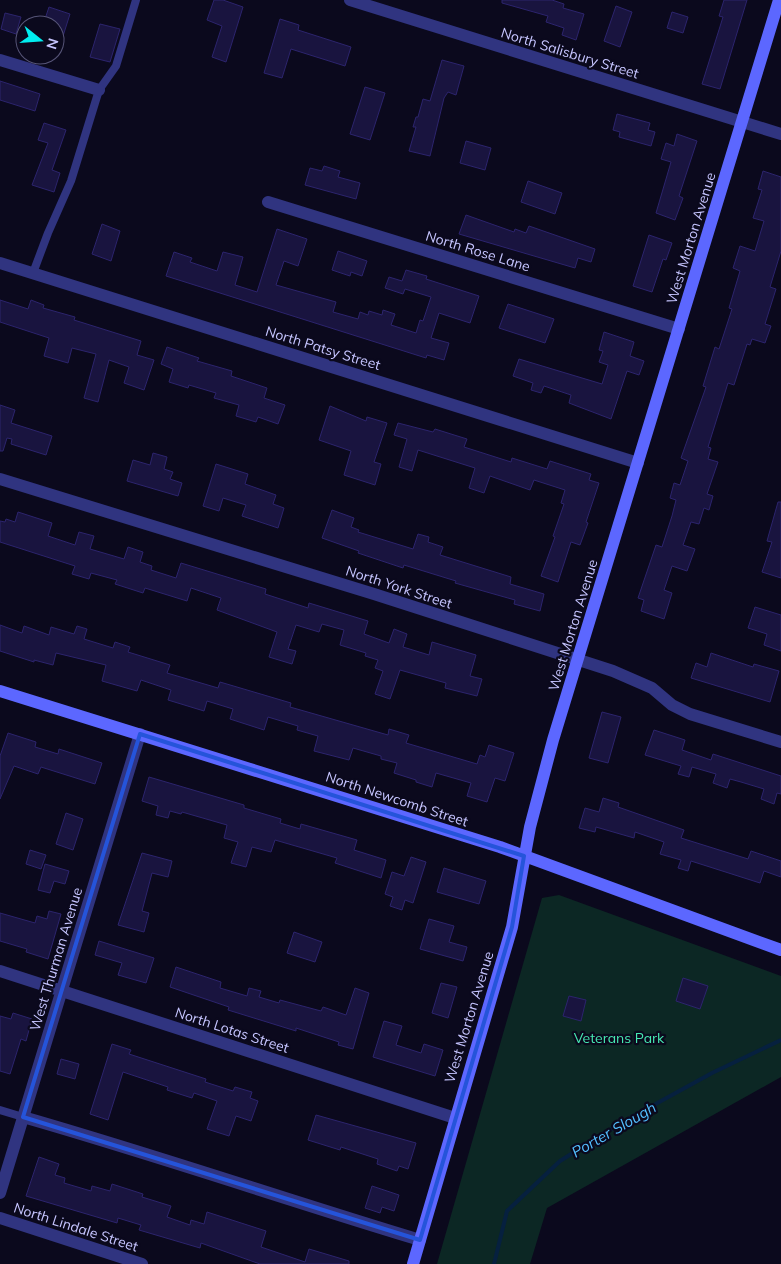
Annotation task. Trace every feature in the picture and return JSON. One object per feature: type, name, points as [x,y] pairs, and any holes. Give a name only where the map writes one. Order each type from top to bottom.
[{"type":"main road","name":"West Morton Avenue","points":[[413,1264],[512,927],[524,856],[540,788],[778,0]]},
{"type":"main road","name":"North Newcomb Street","points":[[0,691],[524,856],[781,950]]},
{"type":"street","name":"North Salisbury Street","points":[[350,0],[781,134]]},
{"type":"street","points":[[0,60],[99,90]]},
{"type":"street","name":"North Rose Lane","points":[[268,202],[679,329]]},
{"type":"street","name":"North Patsy Street","points":[[0,263],[638,463]]},
{"type":"street","name":"North York Street","points":[[0,479],[578,659],[638,680],[652,688],[672,705],[690,714],[781,742]]},
{"type":"street","name":"West Thurman Avenue","points":[[0,1193],[140,734]]},
{"type":"street","name":"North Lotas Street","points":[[0,971],[455,1118]]},
{"type":"street","points":[[23,1117],[134,1149],[260,1191],[420,1240]]},
{"type":"street","name":"North Lindale Street","points":[[0,1218],[142,1264]]},
{"type":"lane","points":[[34,273],[48,233],[71,181],[99,90],[116,66],[136,0]]},
{"type":"lane","points":[[0,1110],[23,1117]]},
{"type":"highlighted area","points":[[140,734],[524,856],[512,927],[420,1240],[23,1117]]},
{"type":"green space","name":"Veterans Park","points":[[559,895],[781,976],[781,1077],[547,1208],[530,1264],[437,1264],[542,898]]},
{"type":"building","points":[[214,0],[223,0],[243,7],[226,62],[212,57],[222,26],[207,20]]},
{"type":"building","points":[[502,0],[552,0],[564,4],[563,8],[584,14],[576,40],[562,35],[564,28],[546,22],[548,16],[502,3]]},
{"type":"building","points":[[724,0],[747,0],[720,89],[702,84],[723,17],[719,16]]},
{"type":"building","points":[[616,6],[632,12],[620,47],[604,41]]},
{"type":"building","points":[[49,7],[70,14],[65,30],[65,15],[46,15]]},
{"type":"building","points":[[672,12],[688,17],[683,33],[667,28]]},
{"type":"building","points":[[5,13],[15,16],[15,34],[1,29]]},
{"type":"building","points":[[280,19],[299,25],[298,30],[351,47],[345,66],[291,49],[282,78],[264,73]]},
{"type":"building","points":[[100,24],[120,29],[110,62],[90,57]]},
{"type":"building","points":[[442,60],[464,66],[456,95],[448,92],[444,98],[430,156],[409,151],[416,127],[413,127],[416,117],[418,117],[423,99],[430,101]]},
{"type":"building","points":[[0,81],[40,94],[35,111],[0,100]]},
{"type":"building","points":[[365,87],[385,93],[370,140],[350,134]]},
{"type":"building","points":[[617,114],[650,123],[648,130],[655,132],[651,146],[619,137],[620,132],[613,130]]},
{"type":"building","points":[[44,123],[66,130],[52,170],[60,173],[54,192],[32,185],[48,143],[38,140]]},
{"type":"building","points":[[677,134],[697,141],[679,196],[683,198],[675,220],[656,213],[671,162],[661,159],[666,143],[674,146]]},
{"type":"building","points":[[466,141],[491,148],[485,170],[460,163]]},
{"type":"building","points":[[324,166],[340,171],[338,177],[360,183],[356,199],[305,185],[310,168],[322,171]]},
{"type":"building","points":[[763,171],[781,177],[781,251],[770,287],[776,289],[765,324],[771,326],[765,343],[752,339],[750,345],[747,344],[734,385],[728,383],[708,447],[711,448],[708,459],[718,462],[707,494],[713,496],[709,510],[704,508],[699,524],[691,522],[683,545],[695,549],[687,571],[672,566],[664,590],[672,593],[664,619],[641,611],[644,600],[638,598],[656,545],[662,547],[672,516],[676,500],[670,498],[674,483],[680,485],[688,461],[681,458],[706,387],[703,386],[715,347],[719,349],[732,309],[729,308],[740,271],[733,268],[740,246],[755,251],[764,221],[753,218],[762,190],[758,189]]},
{"type":"building","points":[[528,181],[562,193],[555,214],[521,202]]},
{"type":"building","points":[[466,215],[514,232],[515,229],[526,233],[529,226],[595,249],[591,262],[578,258],[575,268],[459,234]]},
{"type":"building","points":[[102,224],[120,231],[111,261],[92,254]]},
{"type":"building","points":[[277,229],[307,239],[298,266],[284,261],[276,285],[336,302],[333,312],[358,319],[360,312],[368,315],[369,311],[382,315],[383,310],[395,314],[391,325],[416,333],[420,320],[423,321],[431,297],[405,289],[403,294],[385,288],[389,277],[402,281],[406,270],[427,276],[426,279],[479,296],[470,323],[439,313],[431,338],[449,343],[444,360],[427,355],[426,358],[166,276],[174,252],[192,258],[190,262],[217,271],[223,252],[243,257],[235,285],[257,292]]},
{"type":"building","points":[[649,235],[672,243],[666,260],[663,259],[652,292],[633,286]]},
{"type":"building","points":[[338,251],[367,261],[362,276],[351,272],[350,276],[332,270]]},
{"type":"building","points":[[0,300],[28,309],[31,300],[44,305],[43,308],[75,317],[74,320],[141,341],[137,355],[154,360],[144,390],[124,383],[129,367],[109,360],[98,402],[84,398],[96,354],[72,348],[68,363],[44,356],[49,338],[0,322]]},
{"type":"building","points":[[508,304],[554,319],[545,343],[499,328]]},
{"type":"building","points":[[604,332],[634,342],[630,356],[644,361],[639,375],[627,371],[611,419],[569,403],[571,395],[544,386],[541,393],[531,390],[533,383],[513,376],[519,359],[602,384],[608,365],[599,362],[603,351],[599,350]]},
{"type":"building","points":[[167,347],[199,358],[197,361],[232,371],[231,376],[267,388],[264,398],[285,405],[278,424],[258,417],[256,422],[236,416],[239,405],[214,398],[216,393],[189,385],[188,388],[169,382],[173,369],[161,364]]},
{"type":"building","points":[[0,405],[15,410],[11,423],[52,436],[46,455],[11,444],[12,439],[7,438],[3,451],[0,451]]},
{"type":"building","points":[[330,406],[366,421],[367,417],[387,423],[374,462],[381,464],[375,485],[344,475],[351,451],[319,440]]},
{"type":"building","points":[[398,423],[433,432],[435,429],[467,439],[464,447],[511,462],[512,458],[547,469],[550,461],[591,474],[589,480],[599,483],[586,522],[588,523],[580,545],[571,542],[558,582],[541,576],[555,537],[553,536],[564,504],[561,503],[565,490],[534,480],[530,490],[490,476],[484,493],[469,488],[475,468],[418,450],[412,471],[399,467],[407,439],[394,435]]},
{"type":"building","points":[[153,453],[167,457],[164,469],[173,472],[170,479],[182,483],[178,496],[127,481],[133,460],[150,465]]},
{"type":"building","points":[[216,464],[248,474],[245,484],[276,495],[273,504],[284,508],[278,528],[242,516],[246,505],[223,498],[219,511],[203,506]]},
{"type":"building","points":[[778,502],[781,502],[781,578],[762,572],[772,542],[767,541]]},
{"type":"building","points":[[332,510],[354,518],[351,527],[359,530],[358,532],[413,549],[418,534],[429,537],[428,542],[443,547],[440,555],[511,577],[510,584],[544,594],[540,611],[514,604],[515,600],[455,583],[456,581],[404,565],[403,568],[358,553],[359,551],[322,538]]},
{"type":"building","points":[[18,512],[52,523],[48,536],[75,545],[79,532],[94,536],[90,549],[124,559],[128,547],[143,552],[140,562],[152,566],[151,570],[176,578],[181,563],[266,589],[265,594],[308,608],[309,603],[368,621],[364,634],[389,643],[394,629],[407,634],[403,647],[429,655],[432,642],[476,655],[470,676],[482,679],[477,696],[445,688],[446,683],[400,670],[390,699],[375,694],[383,671],[375,668],[378,660],[365,656],[366,653],[340,645],[344,630],[322,624],[319,632],[296,625],[288,649],[296,651],[292,664],[269,657],[277,632],[217,610],[221,598],[191,588],[187,601],[145,588],[143,593],[115,584],[117,580],[91,573],[89,579],[72,574],[75,566],[0,542],[0,521],[5,522],[6,519],[15,522]]},
{"type":"building","points":[[755,607],[781,615],[781,651],[764,645],[767,634],[748,628]]},
{"type":"building","points":[[0,625],[22,633],[24,626],[49,635],[51,627],[74,634],[77,626],[87,629],[84,639],[113,648],[115,642],[130,647],[128,652],[170,665],[167,673],[218,688],[220,682],[291,703],[290,707],[388,735],[389,729],[409,735],[406,743],[477,764],[480,755],[485,757],[489,745],[514,753],[505,781],[495,778],[487,802],[467,796],[471,783],[436,773],[432,787],[394,773],[397,763],[381,759],[381,756],[353,748],[349,760],[314,751],[318,736],[297,730],[298,726],[268,717],[264,730],[230,719],[233,709],[207,701],[204,711],[168,700],[171,690],[141,680],[137,691],[102,681],[106,665],[56,653],[53,665],[34,660],[34,662],[0,651]]},
{"type":"building","points":[[711,653],[753,667],[754,664],[779,671],[770,702],[691,678],[696,663],[707,667]]},
{"type":"building","points":[[602,712],[621,717],[608,763],[589,758]]},
{"type":"building","points":[[654,730],[685,740],[682,750],[711,760],[713,754],[781,776],[781,794],[777,793],[774,804],[761,799],[764,789],[730,779],[727,788],[713,783],[716,774],[692,767],[689,777],[678,774],[681,766],[645,755]]},
{"type":"building","points":[[8,733],[36,742],[35,747],[58,754],[59,749],[102,763],[95,784],[41,767],[38,774],[14,766],[0,799],[0,756]]},
{"type":"building","points":[[149,777],[244,805],[244,808],[281,819],[280,823],[300,829],[301,824],[357,840],[354,850],[386,860],[381,878],[335,863],[337,858],[275,840],[271,852],[252,847],[246,867],[231,863],[238,842],[224,838],[227,825],[182,812],[181,814],[170,811],[168,818],[156,815],[158,806],[142,801]]},
{"type":"building","points":[[603,798],[619,803],[618,807],[684,830],[681,838],[748,859],[751,851],[781,861],[781,877],[764,871],[760,883],[691,861],[688,871],[678,868],[681,860],[660,854],[664,842],[635,832],[634,838],[596,827],[595,832],[579,828],[585,808],[599,812]]},
{"type":"building","points":[[66,813],[83,819],[73,850],[56,844]]},
{"type":"building","points":[[30,850],[46,855],[41,869],[26,864]]},
{"type":"building","points":[[142,853],[172,861],[168,877],[152,873],[142,911],[149,913],[144,932],[118,925]]},
{"type":"building","points":[[411,857],[426,862],[413,903],[405,900],[402,910],[390,906],[393,897],[385,894],[392,872],[404,876]]},
{"type":"building","points":[[45,864],[69,871],[65,884],[54,881],[50,893],[38,890]]},
{"type":"building","points":[[444,868],[486,881],[479,904],[437,892]]},
{"type":"building","points":[[49,911],[61,914],[48,959],[26,952],[27,949],[0,941],[0,913],[35,923],[37,916],[47,919]]},
{"type":"building","points":[[429,919],[454,926],[449,942],[467,947],[463,961],[420,949]]},
{"type":"building","points":[[294,932],[322,942],[315,962],[287,953]]},
{"type":"building","points":[[99,941],[154,958],[146,983],[118,975],[122,963],[95,955]]},
{"type":"building","points":[[176,967],[221,982],[220,988],[247,996],[249,988],[261,991],[259,997],[279,1003],[280,1000],[321,1011],[323,1007],[346,1015],[355,988],[369,993],[353,1049],[338,1045],[339,1042],[296,1028],[296,1031],[228,1010],[229,1007],[170,987]]},
{"type":"building","points":[[683,978],[708,986],[700,1009],[676,1001]]},
{"type":"building","points":[[441,983],[457,987],[448,1018],[432,1013]]},
{"type":"building","points":[[569,996],[586,1000],[581,1021],[563,1016]]},
{"type":"building","points":[[13,1013],[32,1019],[26,1041],[21,1039],[10,1074],[0,1071],[0,1016],[11,1019]]},
{"type":"building","points":[[384,1021],[402,1026],[396,1045],[421,1053],[424,1044],[443,1050],[435,1076],[373,1057]]},
{"type":"building","points":[[112,1044],[131,1050],[129,1054],[206,1079],[205,1082],[233,1091],[235,1087],[252,1092],[250,1098],[258,1101],[251,1121],[236,1116],[229,1136],[207,1129],[217,1101],[194,1093],[192,1098],[167,1090],[168,1087],[123,1072],[108,1120],[90,1114]]},
{"type":"building","points":[[61,1059],[79,1064],[75,1079],[57,1074]]},
{"type":"building","points":[[316,1115],[416,1143],[408,1169],[399,1166],[397,1171],[377,1164],[378,1159],[341,1147],[340,1150],[308,1140]]},
{"type":"building","points":[[39,1157],[59,1164],[55,1175],[65,1178],[64,1183],[91,1191],[92,1186],[110,1191],[112,1184],[143,1194],[142,1197],[171,1206],[167,1217],[190,1225],[191,1220],[204,1224],[207,1212],[266,1231],[261,1247],[305,1262],[309,1249],[349,1261],[349,1264],[260,1264],[201,1243],[200,1248],[139,1230],[141,1225],[118,1218],[117,1223],[26,1196]]},
{"type":"building","points":[[372,1186],[399,1195],[394,1211],[382,1207],[380,1213],[365,1208]]},
{"type":"waterway","name":"Porter Slough","points":[[494,1264],[507,1211],[560,1161],[621,1123],[712,1073],[781,1040]]}]
